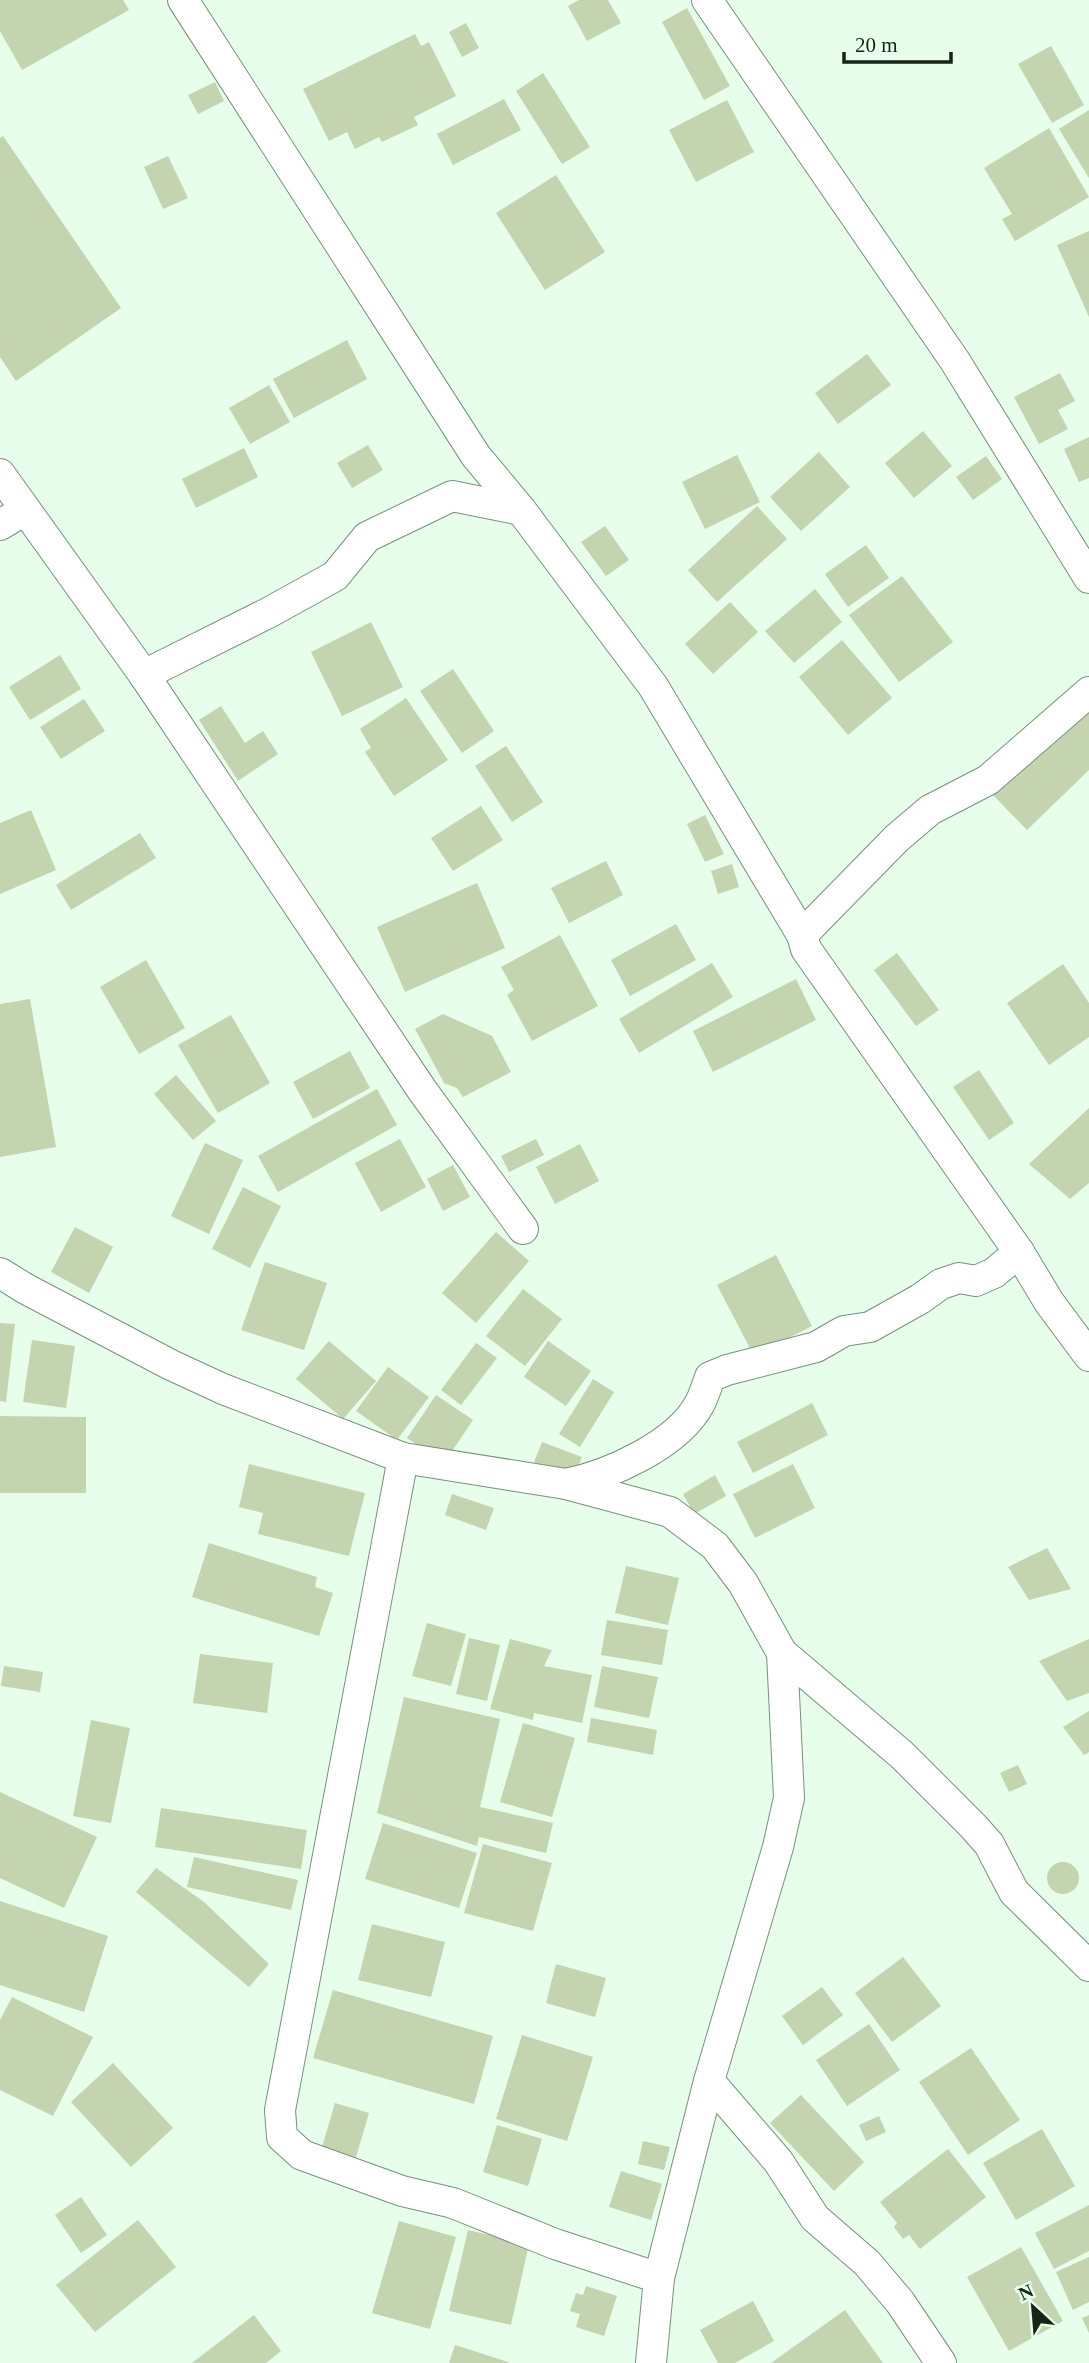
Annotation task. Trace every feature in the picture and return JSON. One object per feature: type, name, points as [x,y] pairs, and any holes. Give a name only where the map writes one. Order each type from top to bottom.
[{"type":"street","points":[[183,0],[476,456],[521,510],[653,686],[802,935],[806,949],[1089,1356]]},
{"type":"street","points":[[707,0],[955,361],[1089,578]]},
{"type":"street","points":[[0,474],[12,517],[144,676],[422,1090],[523,1229]]},
{"type":"street","points":[[144,676],[335,576],[367,537],[452,496],[521,510]]},
{"type":"street","points":[[802,935],[897,838],[930,810],[988,780],[1089,692]]},
{"type":"street","points":[[566,1485],[612,1470],[669,1438],[699,1405],[710,1377],[727,1370],[816,1347],[844,1331],[870,1327],[941,1284],[959,1278],[976,1281],[994,1273],[1019,1252]]},
{"type":"street","points":[[0,1273],[159,1359],[223,1389],[403,1458],[566,1485],[670,1512],[715,1546],[743,1583],[782,1653],[902,1755],[974,1826],[989,1844],[1014,1892],[1089,1966]]},
{"type":"street","points":[[403,1458],[280,2110],[282,2137],[302,2155],[402,2191],[453,2203],[555,2244],[659,2278]]},
{"type":"street","points":[[650,2363],[659,2278],[709,2081],[778,1847],[789,1798],[782,1653]]},
{"type":"street","points":[[709,2081],[778,2161],[815,2218],[867,2263],[900,2302],[941,2363]]},
{"type":"building","points":[[0,0],[123,0],[129,10],[22,70],[0,31]]},
{"type":"building","points":[[579,0],[608,0],[621,23],[587,41],[568,6]]},
{"type":"building","points":[[687,8],[730,86],[704,100],[662,22]]},
{"type":"building","points":[[466,23],[479,48],[462,57],[449,32]]},
{"type":"building","points":[[415,34],[421,46],[429,42],[456,96],[414,117],[418,125],[382,142],[379,137],[355,149],[347,132],[329,141],[303,89]]},
{"type":"building","points":[[1051,46],[1084,105],[1052,123],[1018,64]]},
{"type":"building","points":[[543,73],[590,147],[562,164],[516,91]]},
{"type":"building","points":[[215,82],[224,101],[198,114],[188,95]]},
{"type":"building","points":[[504,99],[521,130],[453,165],[437,134]]},
{"type":"building","points":[[727,100],[754,152],[696,182],[669,130]]},
{"type":"building","points":[[1089,110],[1089,178],[1059,129]]},
{"type":"building","points":[[1049,128],[1089,197],[1015,241],[1002,219],[1012,214],[984,168]]},
{"type":"building","points":[[3,136],[121,308],[16,381],[0,357],[0,138]]},
{"type":"building","points":[[168,156],[188,198],[163,209],[144,167]]},
{"type":"building","points":[[556,175],[605,252],[545,290],[496,213]]},
{"type":"building","points":[[1089,231],[1089,317],[1057,245]]},
{"type":"building","points":[[347,340],[367,379],[294,418],[273,379]]},
{"type":"building","points":[[867,354],[891,385],[838,424],[815,393]]},
{"type":"building","points":[[1060,373],[1075,401],[1058,410],[1068,429],[1039,444],[1014,397]]},
{"type":"building","points":[[269,385],[290,422],[250,444],[229,408]]},
{"type":"building","points":[[923,431],[952,466],[914,498],[885,463]]},
{"type":"building","points":[[1089,437],[1089,478],[1079,482],[1064,449]]},
{"type":"building","points":[[368,445],[383,470],[352,488],[337,463]]},
{"type":"building","points":[[244,448],[258,477],[196,508],[182,479]]},
{"type":"building","points":[[819,452],[850,487],[801,531],[770,497]]},
{"type":"building","points":[[737,455],[760,502],[705,529],[682,482]]},
{"type":"building","points":[[986,456],[1002,479],[973,500],[956,477]]},
{"type":"building","points":[[757,506],[787,539],[717,602],[688,570]]},
{"type":"building","points":[[605,526],[629,560],[606,576],[581,542]]},
{"type":"building","points":[[866,545],[889,578],[848,607],[825,574]]},
{"type":"building","points":[[902,576],[953,642],[899,682],[849,615]]},
{"type":"building","points":[[815,589],[842,622],[794,663],[765,631]]},
{"type":"building","points":[[730,602],[758,632],[713,674],[685,644]]},
{"type":"building","points":[[371,622],[403,687],[342,716],[311,652]]},
{"type":"building","points":[[842,640],[892,698],[848,735],[799,677]]},
{"type":"building","points":[[60,655],[81,689],[30,720],[9,687]]},
{"type":"building","points":[[453,669],[494,731],[462,753],[420,691]]},
{"type":"building","points":[[406,698],[448,760],[394,796],[365,752],[371,748],[360,729]]},
{"type":"building","points":[[84,699],[105,731],[61,759],[40,727]]},
{"type":"building","points":[[1089,703],[1089,770],[1027,830],[993,795]]},
{"type":"building","points":[[221,706],[245,743],[263,731],[278,754],[238,781],[199,720]]},
{"type":"building","points":[[506,746],[543,802],[512,822],[475,766]]},
{"type":"building","points":[[481,806],[503,840],[453,871],[431,838]]},
{"type":"building","points":[[31,810],[56,870],[0,894],[0,823]]},
{"type":"building","points":[[705,815],[724,854],[705,862],[687,824]]},
{"type":"building","points":[[140,833],[156,858],[71,910],[56,885]]},
{"type":"building","points":[[606,861],[623,895],[569,923],[551,888]]},
{"type":"building","points":[[732,864],[739,887],[718,894],[711,871]]},
{"type":"building","points":[[477,883],[505,948],[405,992],[377,927]]},
{"type":"building","points":[[676,924],[696,960],[630,996],[611,960]]},
{"type":"building","points":[[560,935],[598,1006],[532,1041],[507,995],[514,990],[501,967]]},
{"type":"building","points":[[897,953],[939,1010],[916,1026],[874,970]]},
{"type":"building","points":[[146,960],[185,1028],[139,1054],[100,987]]},
{"type":"building","points":[[712,963],[733,997],[639,1053],[619,1019]]},
{"type":"building","points":[[1063,964],[1089,1003],[1089,1037],[1049,1065],[1007,1003]]},
{"type":"building","points":[[796,979],[816,1020],[713,1072],[693,1031]]},
{"type":"building","points":[[30,999],[56,1147],[0,1157],[0,1004]]},
{"type":"building","points":[[443,1014],[492,1036],[511,1072],[463,1097],[457,1088],[444,1083],[415,1029]]},
{"type":"building","points":[[231,1015],[270,1083],[218,1113],[178,1045]]},
{"type":"building","points":[[350,1051],[370,1088],[313,1119],[293,1082]]},
{"type":"building","points":[[979,1070],[1014,1123],[989,1140],[953,1087]]},
{"type":"building","points":[[176,1075],[216,1121],[193,1140],[154,1094]]},
{"type":"building","points":[[377,1089],[397,1125],[278,1192],[258,1156]]},
{"type":"building","points":[[1089,1108],[1089,1183],[1070,1199],[1029,1164]]},
{"type":"building","points":[[400,1139],[426,1187],[381,1212],[355,1163]]},
{"type":"building","points":[[536,1139],[544,1155],[509,1172],[501,1156]]},
{"type":"building","points":[[205,1143],[243,1160],[209,1234],[171,1216]]},
{"type":"building","points":[[580,1144],[599,1181],[555,1204],[536,1167]]},
{"type":"building","points":[[453,1165],[470,1197],[443,1211],[427,1179]]},
{"type":"building","points":[[243,1187],[281,1206],[250,1268],[212,1249]]},
{"type":"building","points":[[75,1227],[113,1247],[89,1293],[51,1272]]},
{"type":"building","points":[[496,1232],[529,1261],[476,1323],[442,1293]]},
{"type":"building","points":[[776,1255],[812,1326],[754,1356],[717,1285]]},
{"type":"building","points":[[265,1262],[327,1283],[304,1350],[241,1330]]},
{"type":"building","points":[[523,1289],[562,1319],[525,1366],[486,1336]]},
{"type":"building","points":[[0,1323],[15,1324],[6,1402],[0,1401]]},
{"type":"building","points":[[32,1340],[75,1346],[66,1408],[23,1402]]},
{"type":"building","points":[[329,1341],[376,1381],[343,1419],[296,1379]]},
{"type":"building","points":[[548,1341],[591,1371],[566,1406],[524,1377]]},
{"type":"building","points":[[476,1343],[497,1358],[461,1405],[441,1390]]},
{"type":"building","points":[[388,1367],[429,1397],[397,1440],[356,1411]]},
{"type":"building","points":[[593,1379],[614,1392],[580,1447],[559,1434]]},
{"type":"building","points":[[436,1395],[473,1420],[444,1463],[407,1438]]},
{"type":"building","points":[[812,1403],[828,1435],[753,1473],[737,1442]]},
{"type":"building","points":[[0,1416],[86,1417],[86,1493],[0,1493]]},
{"type":"building","points":[[542,1442],[582,1457],[574,1478],[534,1462]]},
{"type":"building","points":[[249,1464],[365,1493],[349,1556],[258,1534],[263,1513],[239,1507]]},
{"type":"building","points":[[793,1464],[815,1508],[755,1538],[733,1494]]},
{"type":"building","points":[[715,1475],[726,1496],[694,1514],[683,1494]]},
{"type":"building","points":[[452,1494],[494,1508],[486,1530],[445,1515]]},
{"type":"building","points":[[209,1543],[317,1577],[315,1587],[333,1593],[319,1636],[192,1597]]},
{"type":"building","points":[[1047,1548],[1071,1589],[1029,1600],[1008,1567]]},
{"type":"building","points":[[626,1566],[679,1578],[668,1625],[615,1613]]},
{"type":"building","points":[[607,1620],[668,1630],[662,1665],[601,1655]]},
{"type":"building","points":[[427,1623],[466,1634],[451,1686],[412,1676]]},
{"type":"building","points":[[469,1638],[500,1645],[487,1701],[456,1694]]},
{"type":"building","points":[[510,1639],[552,1650],[544,1666],[592,1675],[582,1723],[534,1713],[533,1720],[490,1709]]},
{"type":"building","points":[[1089,1639],[1089,1693],[1067,1701],[1039,1661]]},
{"type":"building","points":[[200,1654],[273,1663],[267,1713],[193,1703]]},
{"type":"building","points":[[4,1666],[43,1672],[40,1692],[1,1686]]},
{"type":"building","points":[[602,1666],[658,1677],[649,1718],[594,1707]]},
{"type":"building","points":[[404,1697],[500,1719],[480,1807],[553,1823],[546,1853],[479,1837],[477,1846],[377,1813]]},
{"type":"building","points":[[1089,1711],[1089,1752],[1084,1755],[1063,1727]]},
{"type":"building","points":[[591,1718],[657,1730],[653,1755],[587,1742]]},
{"type":"building","points":[[91,1720],[130,1728],[111,1823],[73,1816]]},
{"type":"building","points":[[523,1723],[575,1738],[552,1817],[500,1802]]},
{"type":"building","points":[[1018,1765],[1027,1784],[1009,1792],[1000,1773]]},
{"type":"building","points":[[0,1792],[97,1837],[64,1908],[0,1878]]},
{"type":"building","points":[[161,1808],[307,1830],[301,1869],[155,1847]]},
{"type":"building","points":[[383,1823],[477,1853],[459,1908],[365,1879]]},
{"type":"building","points":[[483,1844],[552,1863],[533,1931],[464,1913]]},
{"type":"building","points":[[194,1857],[298,1880],[291,1910],[187,1887]]},
{"type":"building","points":[[1063,1862],[1074,1867],[1079,1878],[1074,1889],[1063,1894],[1052,1889],[1047,1878],[1052,1867]]},
{"type":"building","points":[[156,1868],[204,1902],[269,1964],[249,1987],[136,1892]]},
{"type":"building","points":[[0,1901],[108,1936],[84,2012],[0,1985]]},
{"type":"building","points":[[372,1924],[445,1942],[431,1997],[358,1980]]},
{"type":"building","points":[[903,1957],[941,2006],[892,2042],[855,1993]]},
{"type":"building","points":[[556,1964],[606,1978],[595,2017],[546,2003]]},
{"type":"building","points":[[822,1987],[843,2015],[803,2045],[782,2016]]},
{"type":"building","points":[[333,1990],[493,2036],[474,2104],[313,2058]]},
{"type":"building","points":[[12,1997],[93,2037],[53,2116],[0,2090],[0,2020]]},
{"type":"building","points":[[869,2024],[900,2070],[847,2106],[816,2060]]},
{"type":"building","points":[[522,2035],[593,2057],[567,2141],[496,2119]]},
{"type":"building","points":[[971,2048],[1020,2120],[968,2155],[919,2082]]},
{"type":"building","points":[[113,2063],[173,2128],[131,2167],[71,2102]]},
{"type":"building","points":[[801,2095],[864,2162],[834,2191],[770,2123]]},
{"type":"building","points":[[335,2103],[369,2113],[354,2164],[320,2154]]},
{"type":"building","points":[[879,2116],[886,2132],[866,2141],[859,2125]]},
{"type":"building","points":[[497,2125],[542,2139],[528,2186],[483,2172]]},
{"type":"building","points":[[1042,2129],[1075,2186],[1016,2220],[983,2163]]},
{"type":"building","points":[[643,2141],[670,2147],[664,2170],[638,2164]]},
{"type":"building","points":[[948,2149],[986,2197],[920,2249],[909,2235],[903,2239],[894,2227],[897,2223],[880,2202]]},
{"type":"building","points":[[621,2171],[662,2184],[651,2220],[609,2207]]},
{"type":"building","points":[[81,2197],[107,2235],[81,2253],[55,2215]]},
{"type":"building","points":[[1089,2205],[1089,2251],[1054,2269],[1035,2233]]},
{"type":"building","points":[[138,2220],[176,2267],[95,2332],[56,2285]]},
{"type":"building","points":[[399,2221],[456,2237],[430,2329],[372,2313]]},
{"type":"building","points":[[468,2230],[529,2244],[511,2325],[449,2311]]},
{"type":"building","points":[[1021,2247],[1063,2321],[1009,2351],[967,2277]]},
{"type":"building","points":[[1089,2257],[1089,2302],[1073,2310],[1056,2272]]},
{"type":"building","points":[[586,2286],[617,2296],[604,2336],[576,2327],[580,2314],[570,2311],[576,2293],[583,2295]]},
{"type":"building","points":[[753,2301],[774,2341],[735,2363],[718,2363],[700,2330]]},
{"type":"building","points":[[845,2310],[883,2363],[771,2363]]},
{"type":"building","points":[[254,2315],[281,2351],[266,2363],[192,2363]]},
{"type":"building","points":[[1089,2315],[1089,2333],[1082,2318]]},
{"type":"building","points":[[455,2345],[508,2362],[508,2363],[449,2363]]}]
